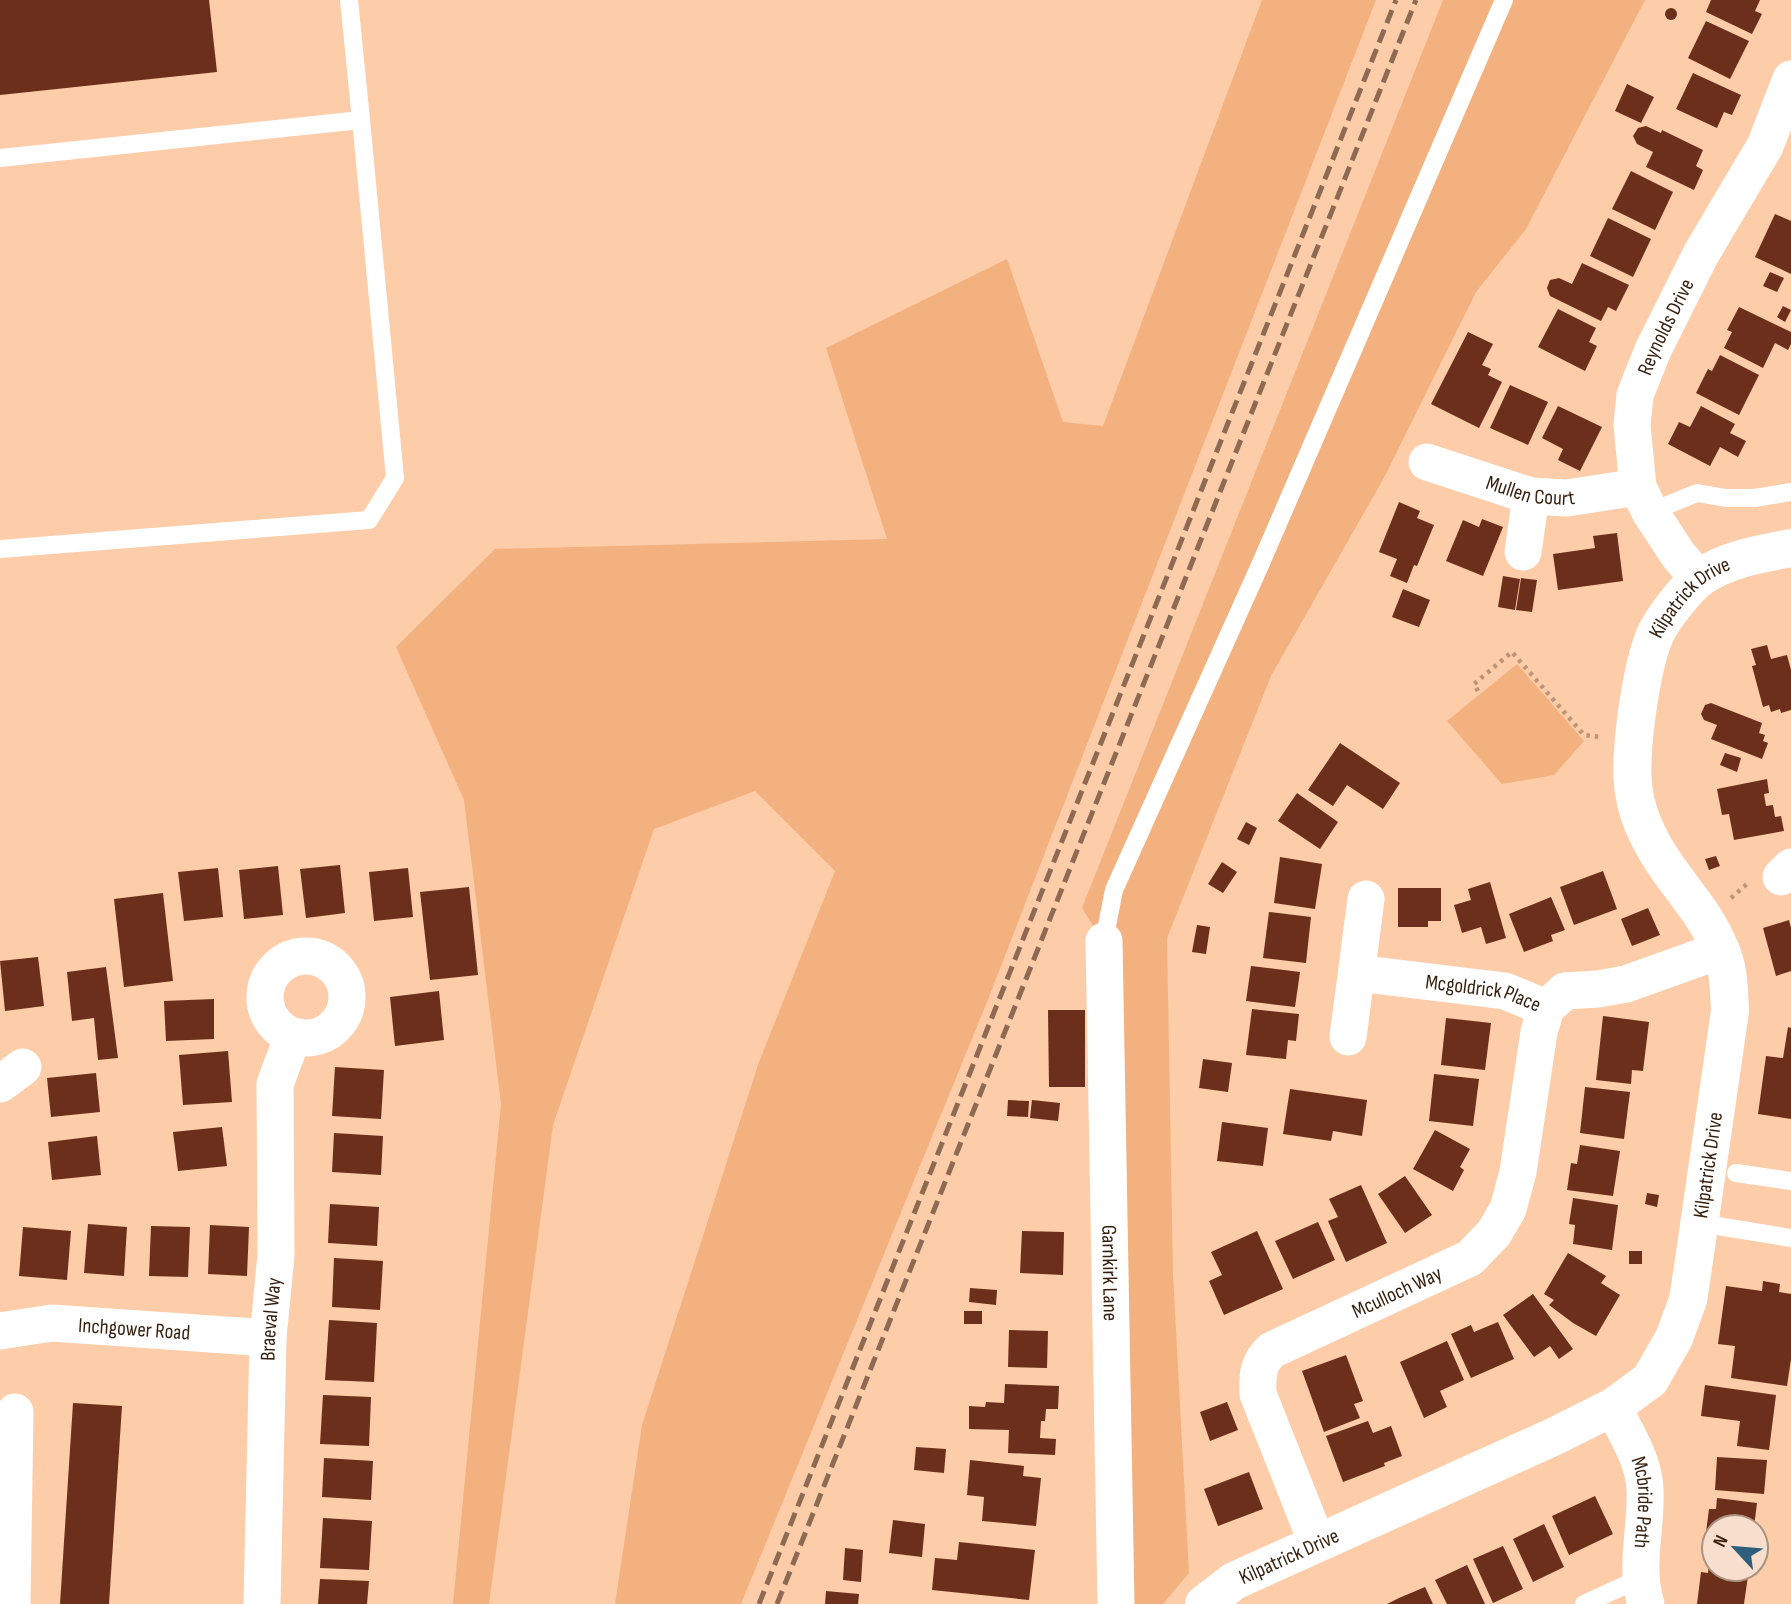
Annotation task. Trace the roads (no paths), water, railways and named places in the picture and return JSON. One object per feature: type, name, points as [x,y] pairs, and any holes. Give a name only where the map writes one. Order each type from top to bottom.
[{"type":"street","name":"Reynolds Drive","points":[[1699,579],[1679,556],[1644,499],[1632,425],[1636,395],[1643,373],[1701,254],[1778,153],[1791,79]]},
{"type":"street","name":"Mullen Court","points":[[1427,462],[1531,496],[1644,499]]},
{"type":"street","points":[[1523,552],[1531,496]]},
{"type":"street","name":"Kilpatrick Drive","points":[[1204,1604],[1234,1581],[1553,1437],[1613,1407],[1650,1380],[1674,1339],[1688,1300],[1730,1011],[1728,974],[1714,935],[1664,865],[1646,831],[1634,792],[1634,740],[1642,687],[1656,635],[1672,610],[1699,579],[1728,562],[1754,554],[1791,548]]},
{"type":"street","points":[[1348,1037],[1366,899]]},
{"type":"street","name":"Mcgoldrick Place","points":[[1357,973],[1505,991],[1546,1008],[1565,991],[1626,984],[1714,935]]},
{"type":"street","name":"Garnkirk Lane","points":[[1104,941],[1116,1604]]},
{"type":"street","name":"Mculloch Way","points":[[1317,1543],[1258,1394],[1257,1380],[1262,1359],[1272,1350],[1470,1258],[1494,1233],[1508,1209],[1518,1172],[1539,1032],[1546,1008]]},
{"type":"street","name":"Braeval Way","points":[[262,1604],[268,1338],[276,1255],[275,1084],[293,1036]]},
{"type":"street","name":"Inchgower Road","points":[[0,1331],[52,1323],[268,1338]]},
{"type":"street","points":[[0,1324],[0,1331]]},
{"type":"street","name":"Mcbride Path","points":[[1613,1407],[1642,1468],[1645,1488],[1643,1591]]},
{"type":"street","points":[[12,1604],[15,1412]]},
{"type":"lane","points":[[0,550],[369,520],[395,478],[349,0]]},
{"type":"lane","points":[[1104,941],[1114,890],[1261,563],[1504,0]]},
{"type":"lane","points":[[0,158],[361,120]]},
{"type":"lane","points":[[1644,499],[1698,493],[1726,498],[1754,498],[1791,492]]},
{"type":"lane","points":[[1736,1173],[1791,1181]]},
{"type":"lane","points":[[1699,1223],[1791,1238]]},
{"type":"lane","points":[[1584,1604],[1643,1591]]},
{"type":"railway","points":[[759,1604],[1396,0]]},
{"type":"railway","points":[[777,1604],[1416,0]]}]
